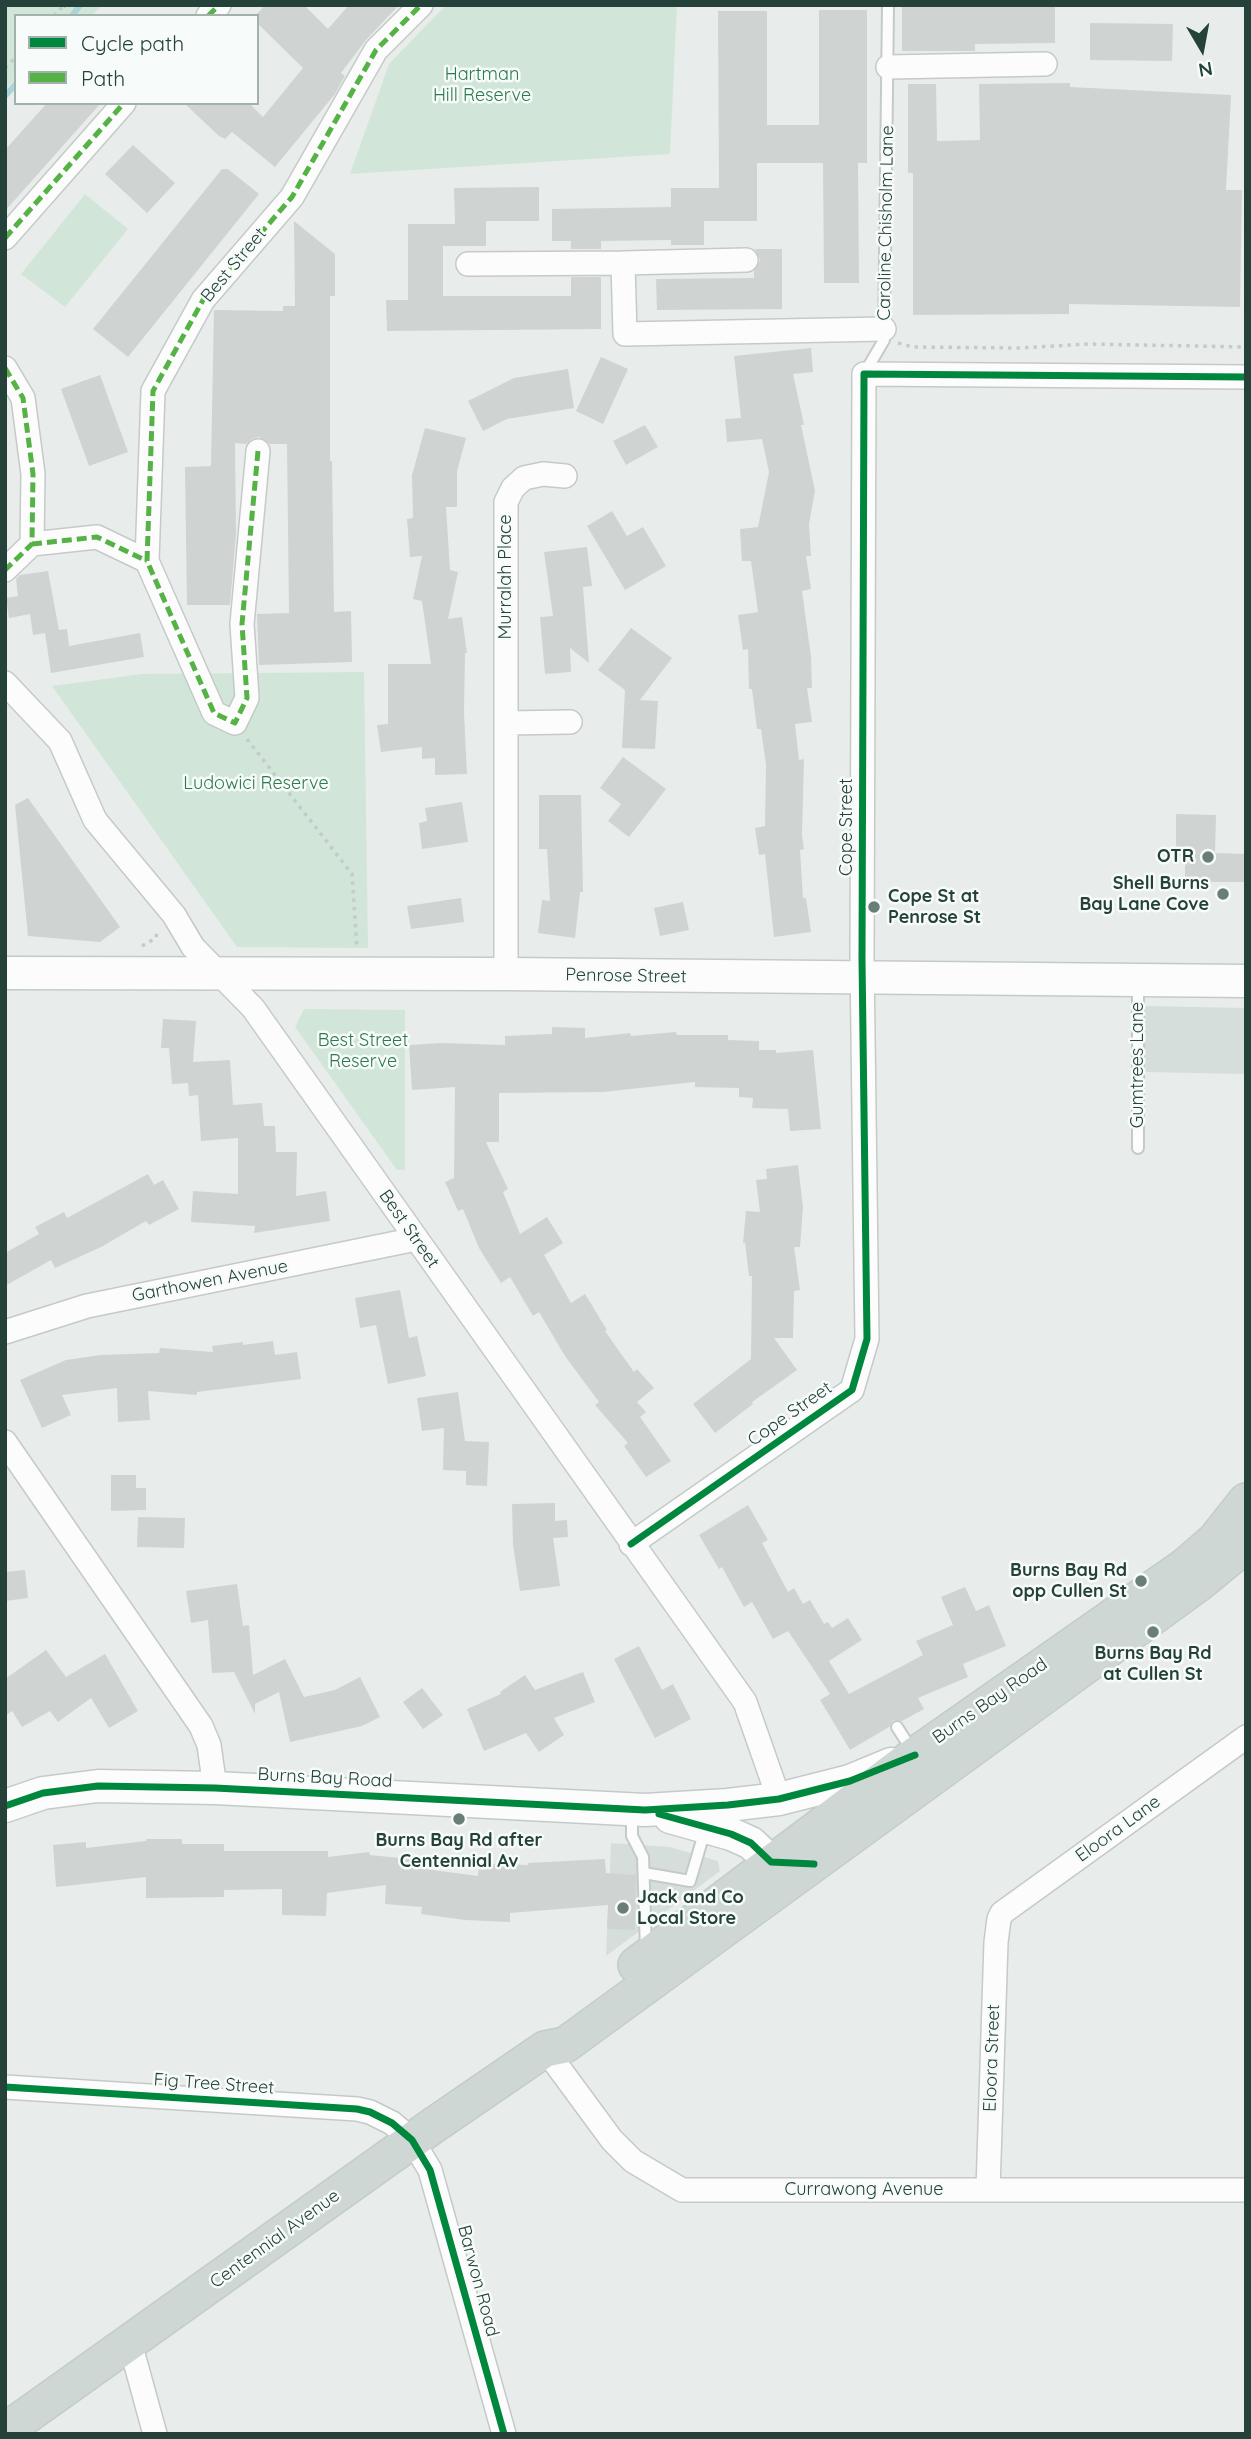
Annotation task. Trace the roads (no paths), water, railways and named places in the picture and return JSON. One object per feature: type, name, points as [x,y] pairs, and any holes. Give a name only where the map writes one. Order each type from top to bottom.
[{"type":"main road","name":"Penrose Street","points":[[5,973],[506,974],[1246,981]]},
{"type":"main road","name":"Burns Bay Road","points":[[917,1759],[1185,1566],[1215,1540],[1246,1501]]},
{"type":"main road","name":"Burns Bay Road","points":[[5,1806],[43,1793],[98,1786],[215,1788],[639,1810],[779,1799],[850,1781],[917,1759],[1056,1689],[1214,1573],[1246,1540]]},
{"type":"main road","name":"Centennial Avenue","points":[[545,2049],[552,2030],[646,1956],[699,1895],[771,1862],[917,1759]]},
{"type":"main road","name":"Centennial Avenue","points":[[5,2431],[412,2140],[545,2049],[565,2045],[814,1864],[917,1759]]},
{"type":"main road","name":"Burns Bay Road","points":[[639,1810],[731,1834],[751,1843],[771,1862]]},
{"type":"main road","points":[[771,1862],[814,1864]]},
{"type":"street","name":"Best Street","points":[[258,451],[242,624],[247,698],[235,723],[214,713],[147,561],[153,391],[204,299],[292,197],[376,50],[421,5]]},
{"type":"street","points":[[888,67],[1045,64]]},
{"type":"street","points":[[5,238],[122,105]]},
{"type":"street","points":[[468,264],[746,260]]},
{"type":"street","points":[[623,263],[625,334],[884,334]]},
{"type":"street","points":[[5,368],[23,398],[33,474],[32,544]]},
{"type":"street","points":[[864,374],[1243,377]]},
{"type":"street","name":"Cope Street","points":[[631,1544],[852,1390],[867,1339],[863,979],[864,374]]},
{"type":"street","name":"Murralah Place","points":[[506,974],[506,502],[513,488],[524,478],[543,474],[565,476]]},
{"type":"street","points":[[5,570],[32,544],[97,537],[147,561]]},
{"type":"street","name":"Best Street","points":[[5,683],[60,741],[95,820],[174,915],[194,947],[253,1009],[745,1702],[779,1799]]},
{"type":"street","points":[[506,723],[570,722]]},
{"type":"street","name":"Garthowen Avenue","points":[[5,1332],[87,1306],[416,1240]]},
{"type":"street","points":[[5,1442],[201,1726],[209,1745],[215,1788]]},
{"type":"street","name":"Eloora Lane","points":[[998,1926],[1002,1913],[1012,1905],[1246,1737]]},
{"type":"street","name":"Eloora Street","points":[[988,2190],[998,1926]]},
{"type":"street","name":"Currawong Avenue","points":[[545,2049],[619,2147],[633,2161],[682,2190],[1246,2190]]},
{"type":"street","name":"Fig Tree Street","points":[[5,2087],[357,2109],[370,2112],[391,2123],[412,2140]]},
{"type":"street","name":"Barwon Road","points":[[412,2140],[435,2183],[504,2434]]},
{"type":"street","points":[[130,2343],[155,2434]]},
{"type":"lane","name":"Caroline Chisholm Lane","points":[[864,374],[884,334],[888,5]]},
{"type":"lane","name":"Gumtrees Lane","points":[[1138,981],[1138,1148]]},
{"type":"lane","points":[[639,1810],[632,1836],[643,1857],[646,1956]]},
{"type":"lane","points":[[644,1873],[699,1895],[706,1827]]},
{"type":"waterway","points":[[73,14],[80,5]]},
{"type":"waterway","points":[[5,96],[14,86]]},
{"type":"place","name":"OTR","points":[[1208,857]]},
{"type":"place","name":"Shell Burns Bay Lane Cove","points":[[1223,894]]},
{"type":"place","name":"Cope St at Penrose St","points":[[874,907]]},
{"type":"place","name":"Burns Bay Rd opp Cullen St","points":[[1141,1581]]},
{"type":"place","name":"Burns Bay Rd at Cullen St","points":[[1153,1632]]},
{"type":"place","name":"Burns Bay Rd after Centennial Av","points":[[459,1819]]},
{"type":"place","name":"Jack and Co Local Store","points":[[623,1908]]},
{"type":"park label","name":"Hartman Hill Reserve","points":[[482,85]]},
{"type":"park label","name":"Ludowici Reserve","points":[[256,784]]},
{"type":"park label","name":"Best Street Reserve","points":[[363,1051]]}]
